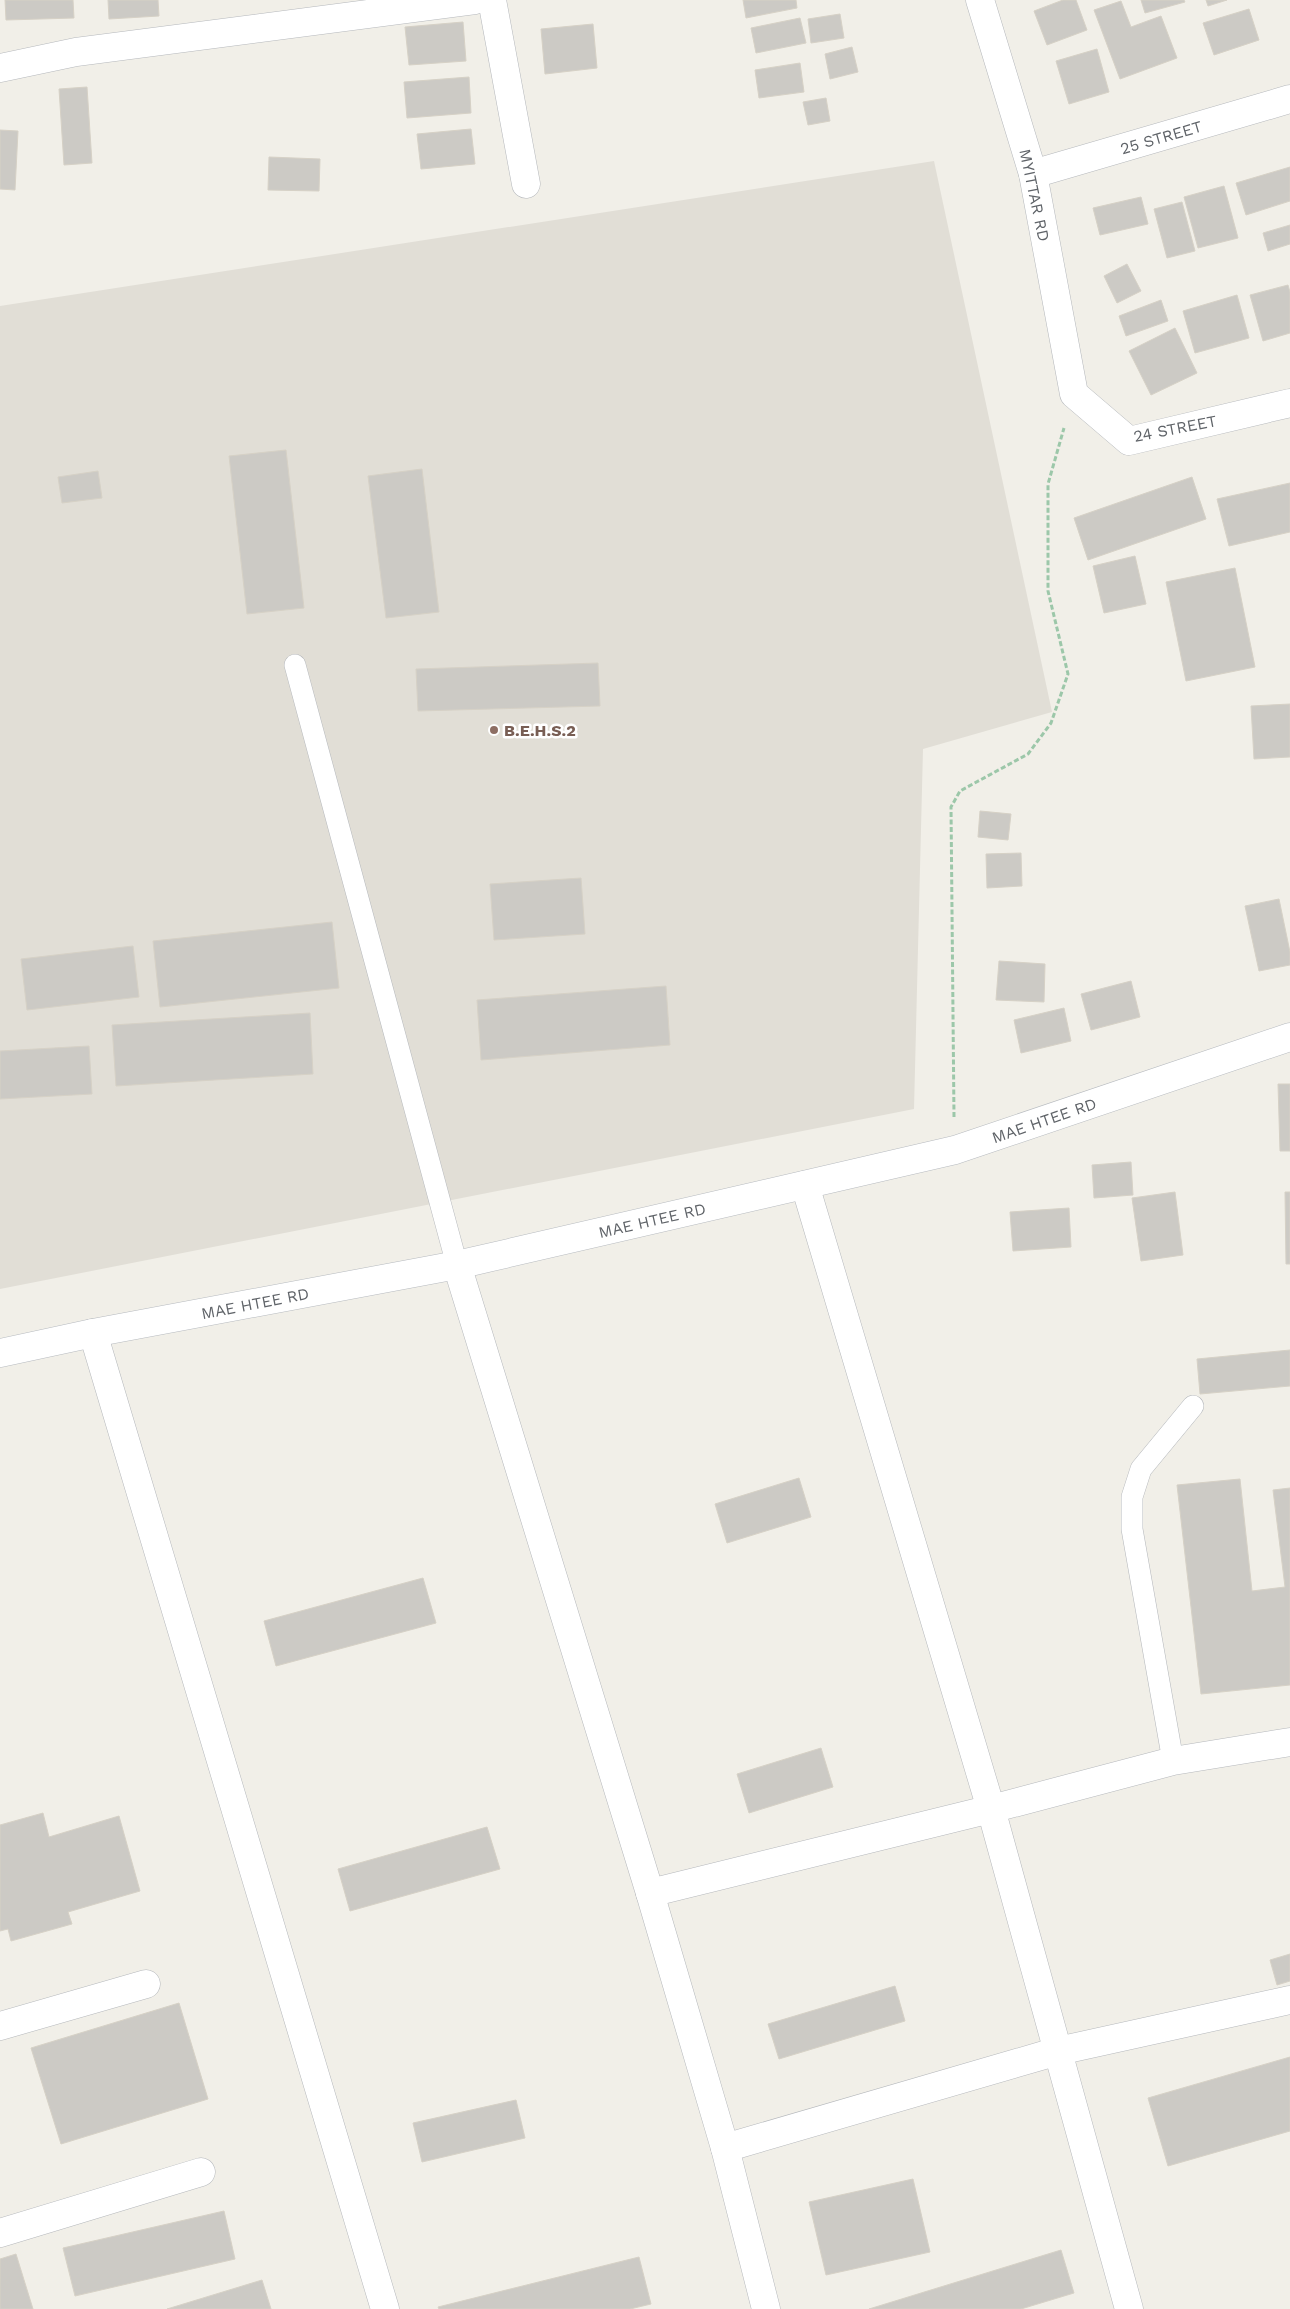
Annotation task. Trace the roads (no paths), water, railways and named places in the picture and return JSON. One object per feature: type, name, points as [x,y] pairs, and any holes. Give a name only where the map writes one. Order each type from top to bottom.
[{"type":"street","points":[[0,68],[76,52],[476,0]]},
{"type":"street","points":[[492,0],[526,184]]},
{"type":"street","name":"MYITTAR RD","points":[[980,0],[1033,174],[1074,394]]},
{"type":"street","name":"25 STREET","points":[[1033,174],[1290,100]]},
{"type":"street","name":"24 STREET","points":[[1074,394],[1130,441],[1290,402]]},
{"type":"street","name":"MAE HTEE RD","points":[[0,1353],[93,1333],[457,1265],[954,1150],[1290,1037]]},
{"type":"street","points":[[805,1185],[991,1809],[1129,2309]]},
{"type":"street","points":[[457,1265],[650,1893],[725,2148],[766,2309]]},
{"type":"street","points":[[93,1333],[385,2309]]},
{"type":"street","points":[[650,1893],[991,1809],[1174,1761],[1290,1742]]},
{"type":"street","points":[[0,2026],[146,1984]]},
{"type":"street","points":[[725,2148],[1058,2050],[1290,2000]]},
{"type":"street","points":[[0,2233],[201,2172]]},
{"type":"lane","points":[[295,665],[457,1265]]},
{"type":"lane","points":[[1174,1761],[1132,1529],[1132,1497],[1141,1469],[1193,1406]]},
{"type":"place","name":"B.E.H.S.2","points":[[494,730]]}]
